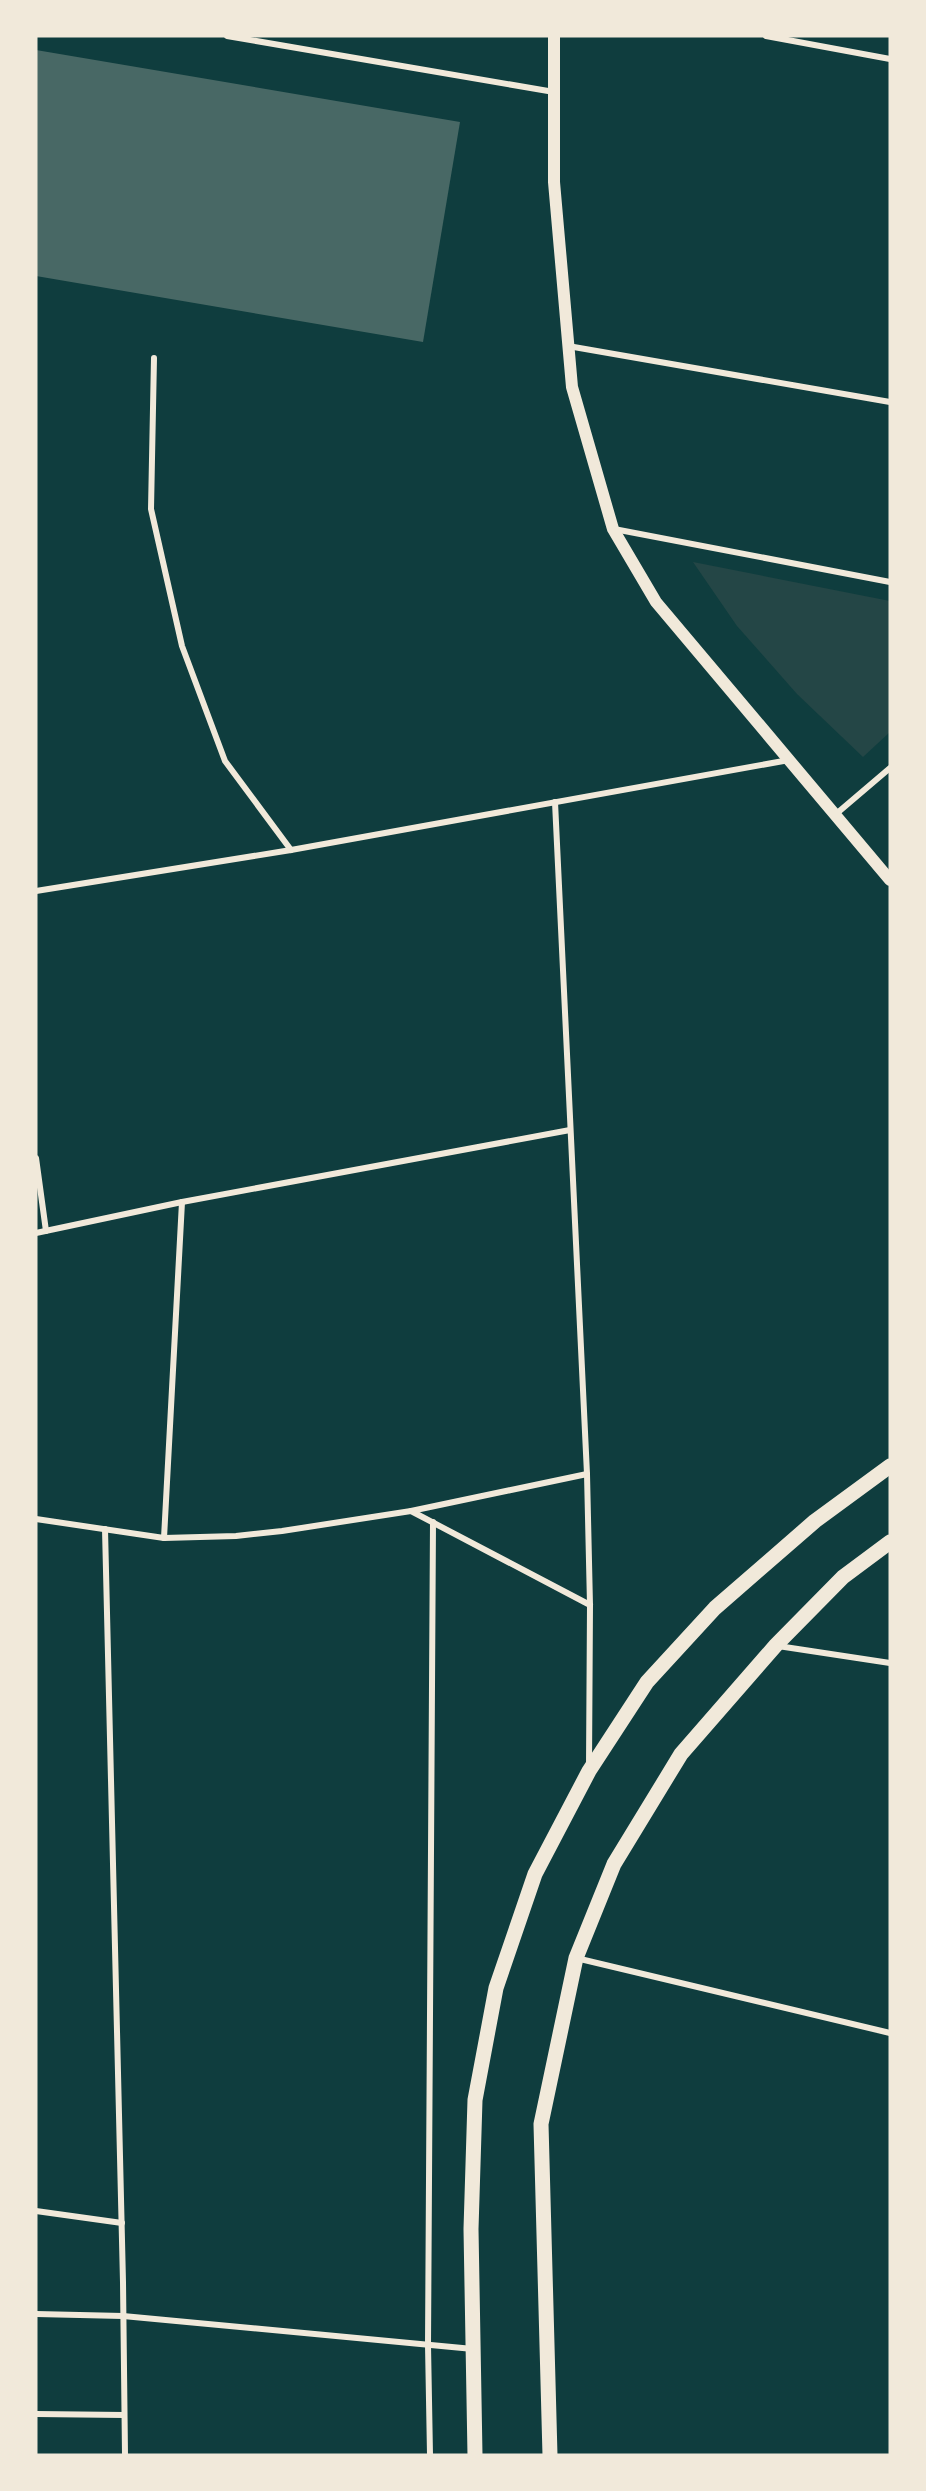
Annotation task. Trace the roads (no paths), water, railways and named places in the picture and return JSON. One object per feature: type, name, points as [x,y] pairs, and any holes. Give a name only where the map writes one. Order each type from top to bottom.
[{"type":"main road","points":[[554,36],[554,182],[572,387],[613,529],[656,602],[890,880]]},
{"type":"main road","points":[[475,2455],[471,2229],[475,2100],[496,1988],[535,1874],[589,1771],[647,1682],[715,1608],[815,1521],[890,1466]]},
{"type":"main road","points":[[550,2455],[541,2124],[576,1958],[614,1864],[681,1754],[776,1645],[843,1577],[890,1542]]},
{"type":"street","points":[[226,36],[554,93]]},
{"type":"street","points":[[766,36],[890,59]]},
{"type":"street","points":[[568,346],[890,402]]},
{"type":"street","points":[[154,358],[151,509],[182,646],[225,761],[291,850]]},
{"type":"street","points":[[613,529],[890,582]]},
{"type":"street","points":[[36,891],[291,850],[790,759]]},
{"type":"street","points":[[836,814],[890,768]]},
{"type":"street","points":[[555,802],[587,1474],[590,1605],[589,1771]]},
{"type":"street","points":[[36,1233],[182,1202],[570,1130]]},
{"type":"street","points":[[36,1158],[46,1231]]},
{"type":"street","points":[[164,1538],[182,1202]]},
{"type":"street","points":[[36,1520],[164,1538],[247,1535],[411,1511],[587,1474]]},
{"type":"street","points":[[411,1511],[590,1605]]},
{"type":"street","points":[[430,2455],[428,2345],[433,1522]]},
{"type":"street","points":[[105,1529],[122,2223],[125,2455]]},
{"type":"street","points":[[776,1645],[890,1663]]},
{"type":"street","points":[[576,1958],[890,2033]]},
{"type":"street","points":[[36,2211],[122,2223]]},
{"type":"street","points":[[36,2314],[123,2316],[473,2349]]},
{"type":"street","points":[[36,2414],[124,2415]]}]
